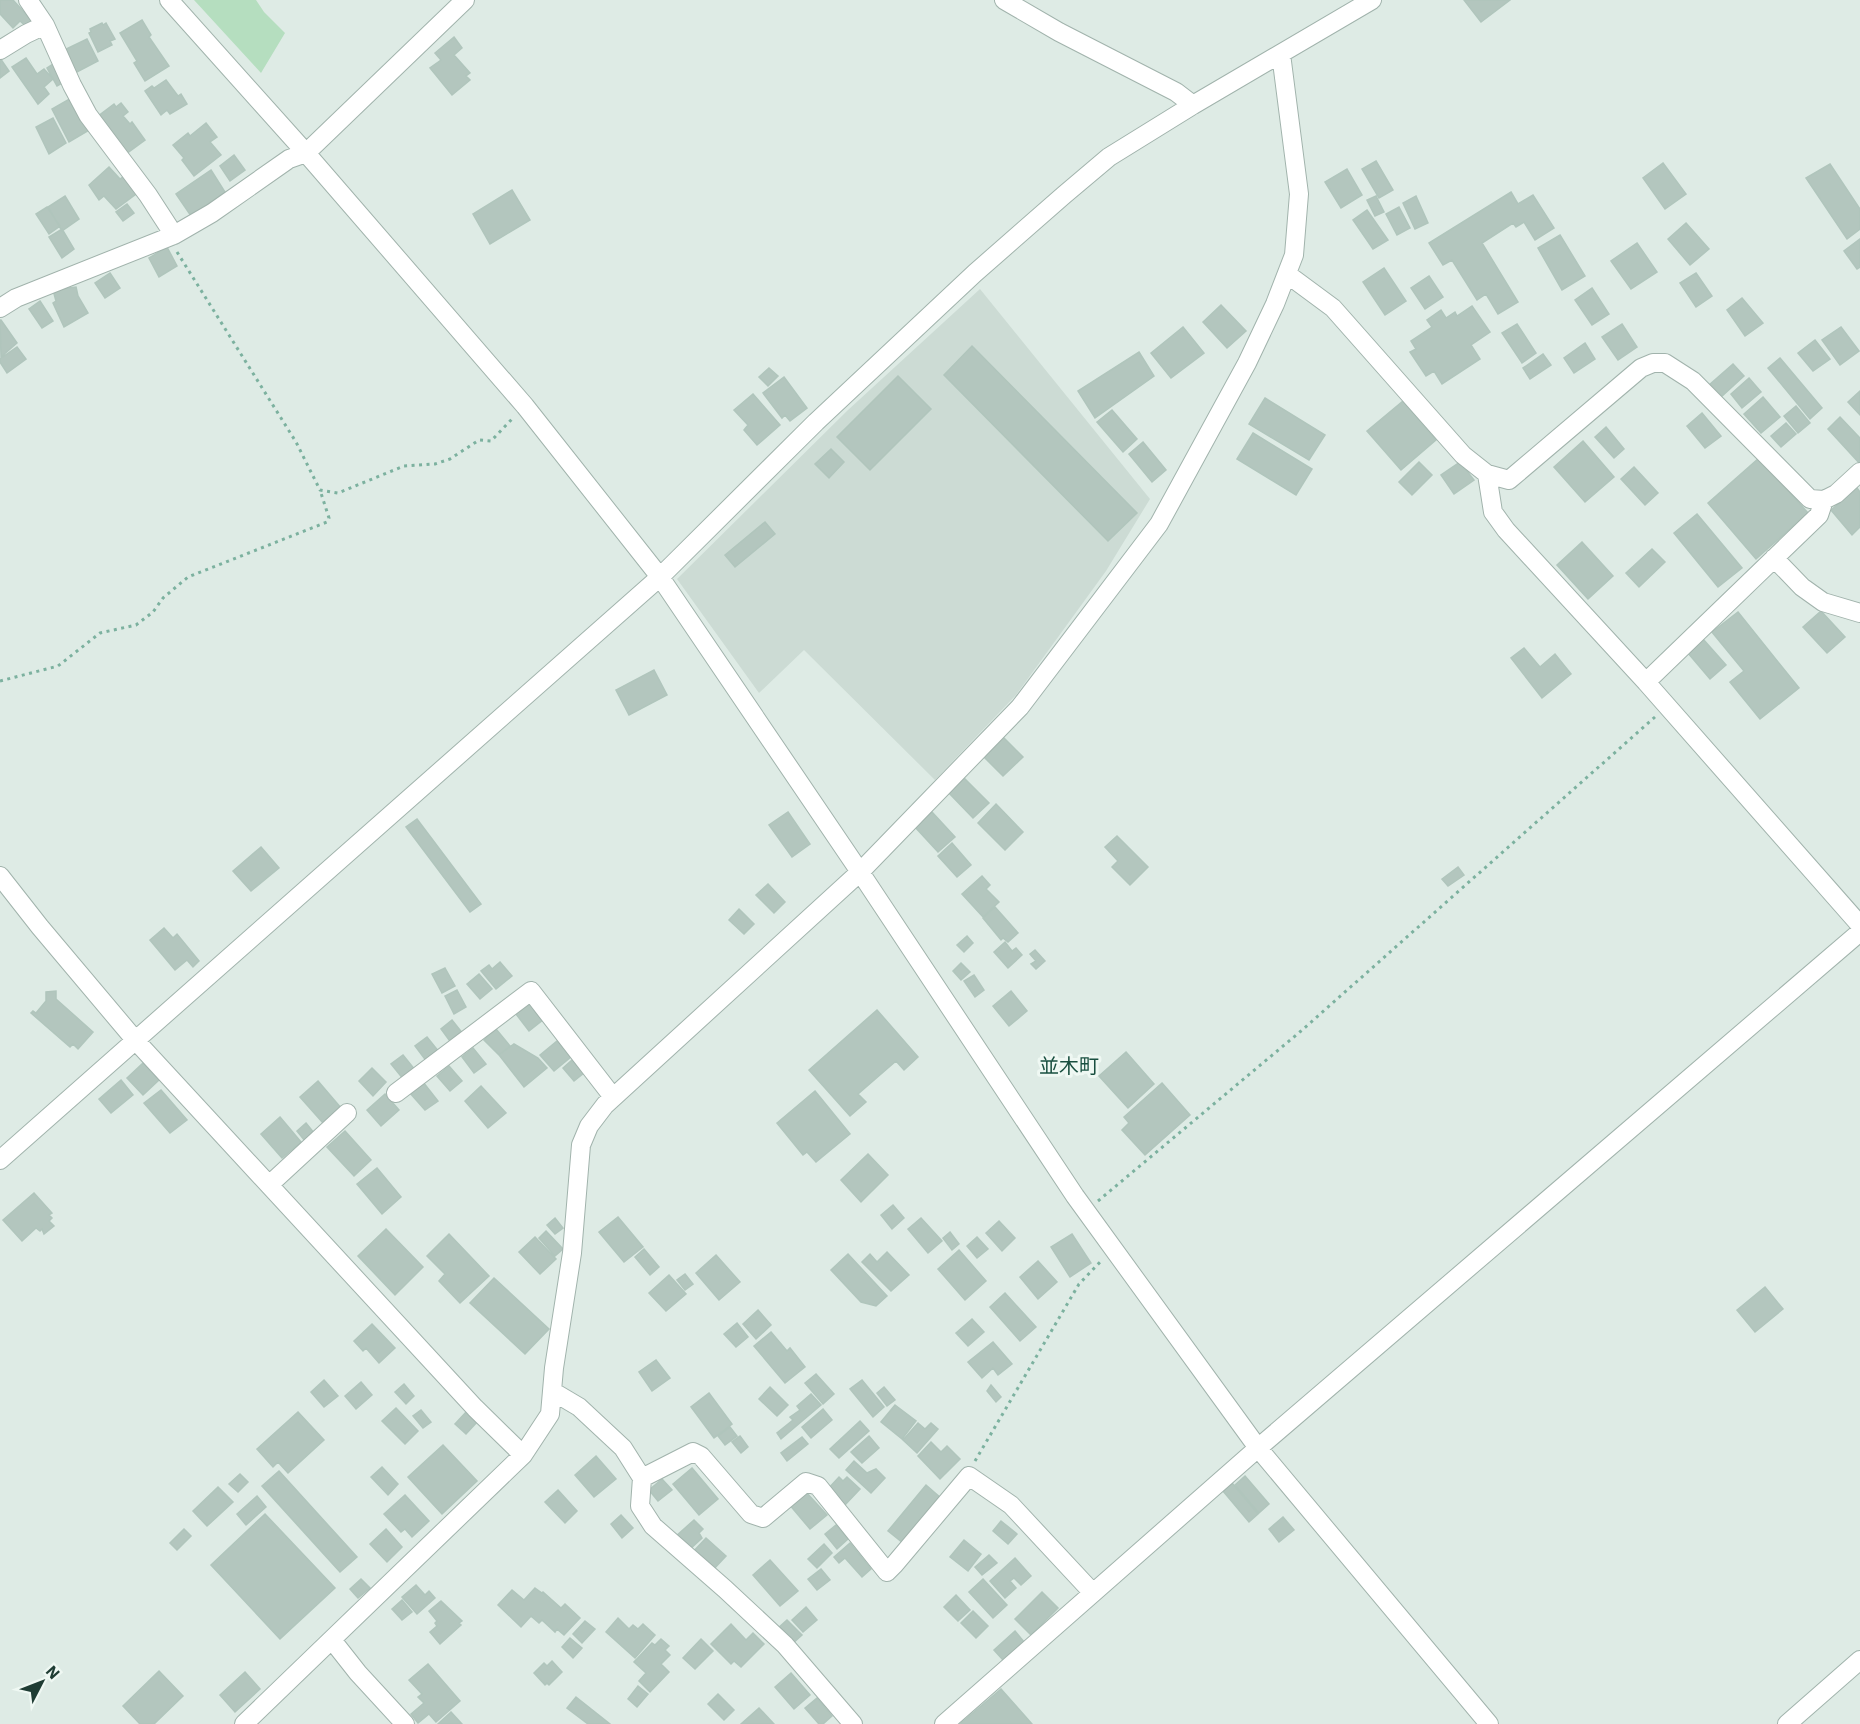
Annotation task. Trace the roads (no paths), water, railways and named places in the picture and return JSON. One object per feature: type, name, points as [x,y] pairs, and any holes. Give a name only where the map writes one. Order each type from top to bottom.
[{"type":"street","points":[[28,0],[45,25],[88,115],[148,195],[171,236]]},
{"type":"street","points":[[169,0],[306,153],[525,406],[660,577],[1112,1249],[1258,1448],[1489,1724]]},
{"type":"street","points":[[0,308],[16,298],[171,236],[212,213],[290,159],[306,153],[465,0]]},
{"type":"street","points":[[1004,0],[1059,32],[1176,92],[1193,105]]},
{"type":"street","points":[[0,1160],[660,577],[816,422],[975,273],[1110,157],[1356,6],[1372,0]]},
{"type":"street","points":[[0,50],[45,25]]},
{"type":"street","points":[[244,1724],[523,1455],[550,1414],[572,1253],[581,1145],[589,1126],[605,1105],[860,872],[1020,707],[1159,524],[1247,363],[1294,255],[1299,194],[1281,54]]},
{"type":"street","points":[[1287,274],[1333,308],[1463,455],[1487,474],[1509,480],[1641,368],[1653,363],[1665,363],[1693,381],[1810,499],[1824,500],[1836,494],[1860,472]]},
{"type":"street","points":[[1487,474],[1493,512],[1506,530],[1646,682],[1860,925]]},
{"type":"street","points":[[1646,682],[1819,515],[1824,500]]},
{"type":"street","points":[[1774,558],[1802,587],[1823,602],[1860,613]]},
{"type":"street","points":[[0,876],[136,1041],[475,1408],[523,1455]]},
{"type":"street","points":[[944,1724],[1258,1448],[1860,932]]},
{"type":"street","points":[[396,1093],[531,991],[614,1097]]},
{"type":"street","points":[[269,1185],[346,1113]]},
{"type":"street","points":[[552,1391],[579,1407],[623,1448],[642,1478],[640,1506],[653,1526],[725,1589],[785,1646],[853,1724]]},
{"type":"street","points":[[642,1478],[693,1452],[701,1456],[751,1514],[763,1518],[806,1482],[818,1486],[887,1572],[969,1476],[1011,1505],[1093,1593]]},
{"type":"street","points":[[332,1640],[358,1673],[405,1724]]},
{"type":"street","points":[[1787,1724],[1860,1660]]},
{"type":"district","name":"並木町","points":[[1069,1066]]}]
